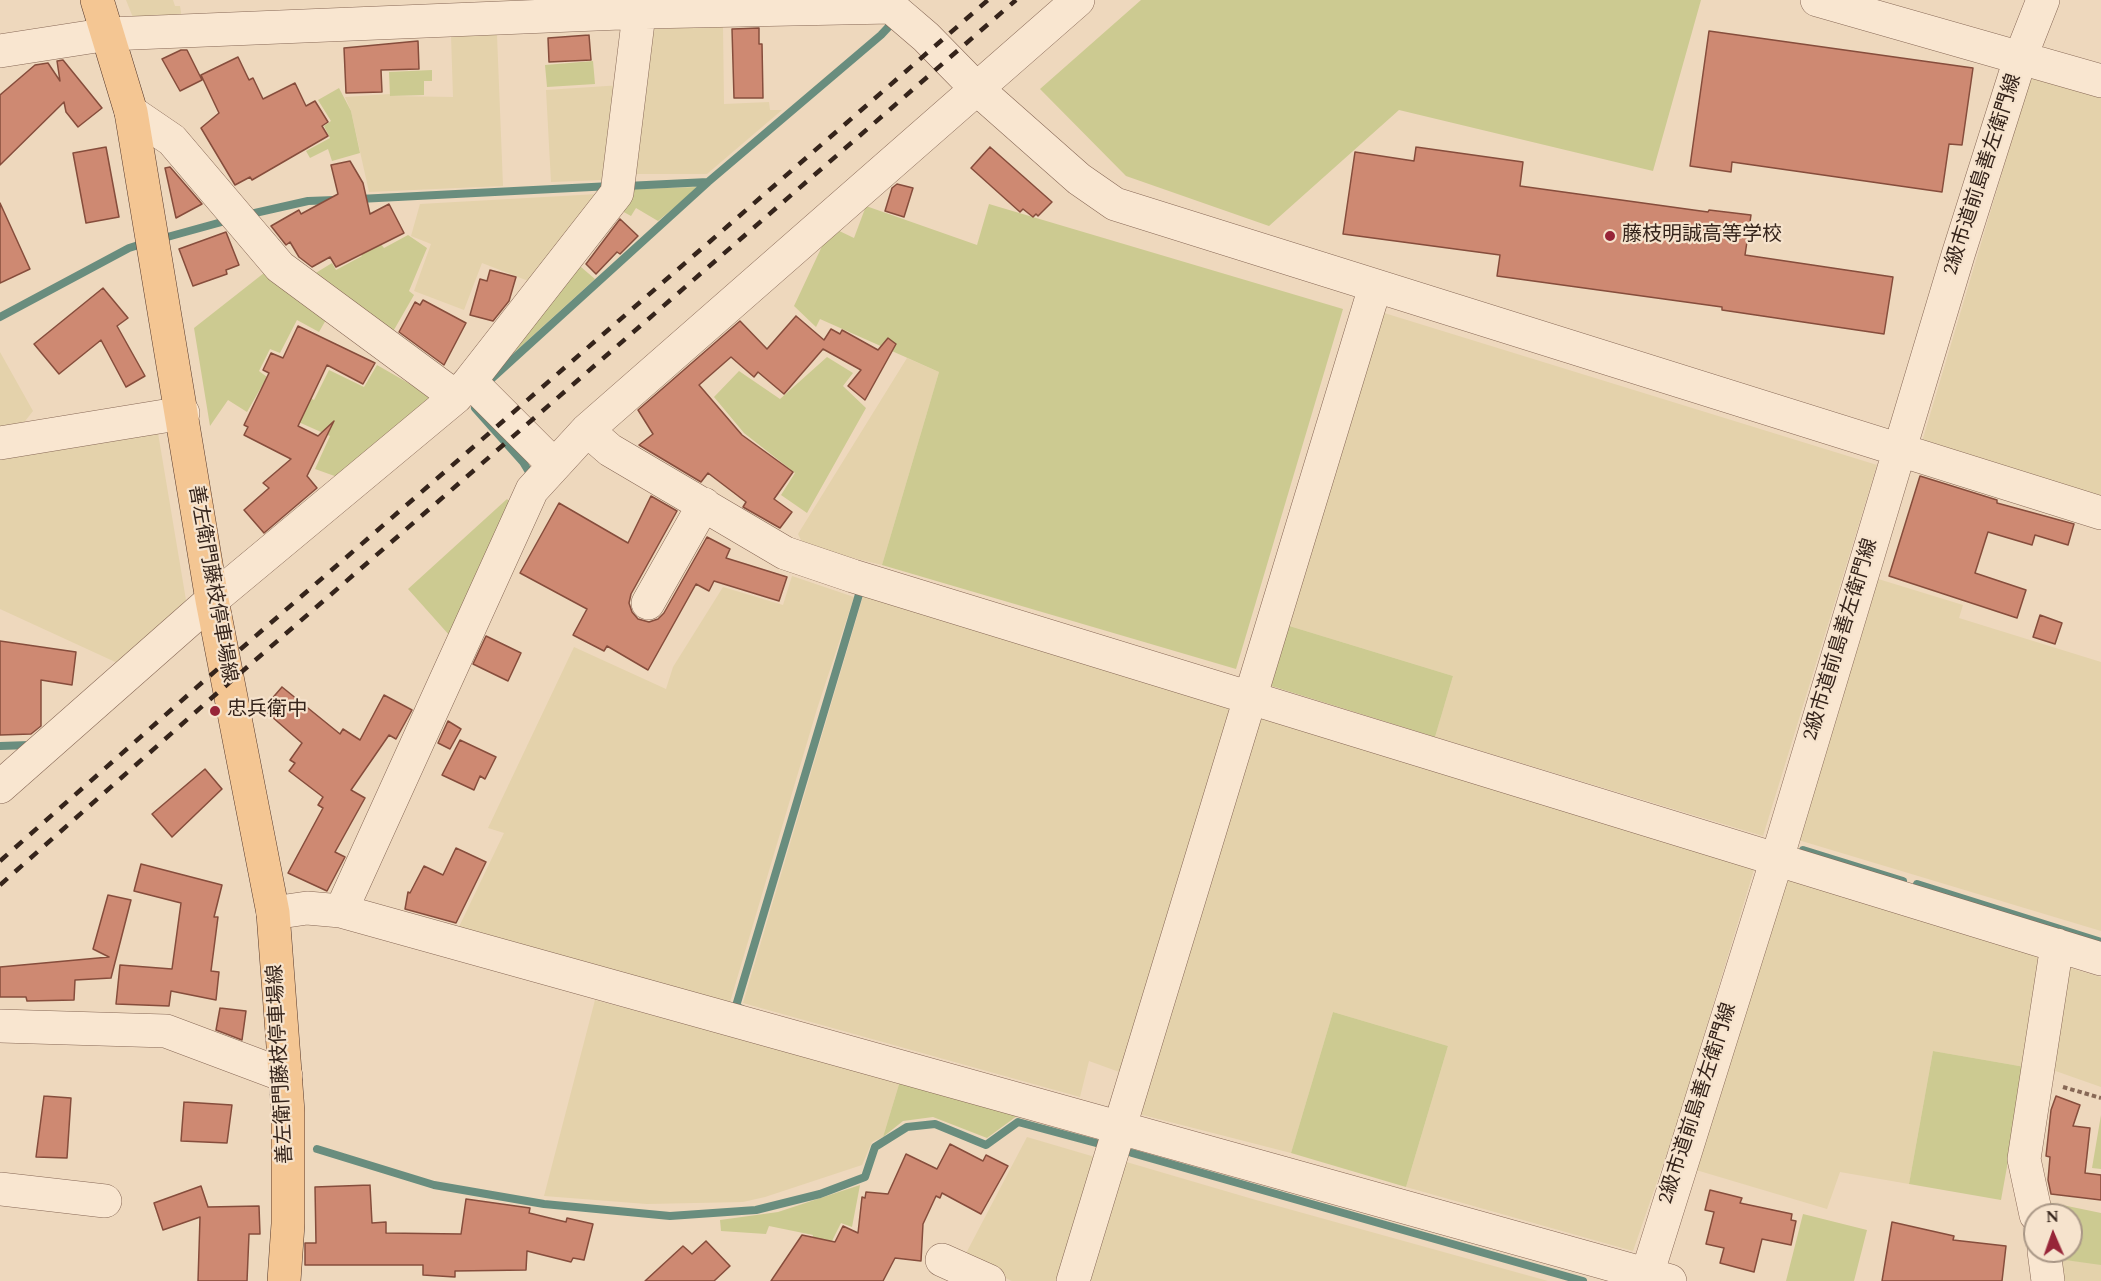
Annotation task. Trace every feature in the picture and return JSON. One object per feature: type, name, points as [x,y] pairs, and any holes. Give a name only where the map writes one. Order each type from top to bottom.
[{"type":"main road","name":"善左衛門藤枝停車場線","points":[[97,0],[131,112],[183,413],[212,600],[273,913],[286,1076],[288,1224],[284,1281]]},
{"type":"street","points":[[341,911],[531,490],[586,430],[1078,0]]},
{"type":"street","points":[[1817,0],[2021,56],[2101,81]]},
{"type":"street","name":"2級市道前島善左衛門線","points":[[1654,1279],[1899,451],[2021,56],[2043,0]]},
{"type":"street","points":[[0,787],[212,600],[472,390],[618,184],[643,9]]},
{"type":"street","points":[[0,51],[109,34],[643,9],[898,13],[976,88],[1079,179],[1114,204],[2101,513]]},
{"type":"street","points":[[131,112],[172,140],[239,216],[280,267],[472,390],[553,464]]},
{"type":"street","points":[[1073,1281],[1375,287]]},
{"type":"street","points":[[0,443],[183,413]]},
{"type":"street","points":[[586,430],[610,450],[785,553],[853,576],[2101,959]]},
{"type":"street","points":[[648,603],[704,504]]},
{"type":"street","points":[[273,913],[307,908],[341,911],[1119,1127],[1654,1279]]},
{"type":"street","points":[[2033,1203],[2024,1159],[2057,945]]},
{"type":"street","points":[[0,1026],[166,1031],[286,1076]]},
{"type":"street","points":[[0,1189],[105,1201]]},
{"type":"street","points":[[942,1260],[989,1281]]},
{"type":"street","points":[[2046,1263],[2048,1281]]},
{"type":"path","points":[[2036,1079],[2101,1098]]},
{"type":"shaded area","points":[[126,0],[173,0],[175,6],[180,6],[182,18],[134,20]]},
{"type":"shaded area","points":[[1141,0],[1701,0],[1653,171],[1399,110],[1269,226],[1126,176],[1040,89]]},
{"type":"shaded area","points":[[723,27],[724,104],[769,102],[770,110],[782,110],[707,174],[632,174],[654,29]]},
{"type":"shaded area","points":[[451,35],[497,35],[503,186],[369,192],[351,111],[345,97],[390,94],[391,96],[453,97]]},
{"type":"shaded area","points":[[593,61],[595,84],[547,87],[545,65]]},
{"type":"shaded area","points":[[432,70],[432,81],[424,81],[424,95],[390,96],[389,72]]},
{"type":"shaded area","points":[[2032,72],[2101,93],[2101,497],[1921,445]]},
{"type":"shaded area","points":[[622,85],[604,180],[551,182],[546,90]]},
{"type":"shaded area","points":[[339,88],[351,111],[360,153],[332,161],[328,149],[310,158],[306,151],[330,138],[324,126],[331,121],[318,100]]},
{"type":"shaded area","points":[[699,187],[658,221],[636,208],[631,216],[620,210],[632,189]]},
{"type":"shaded area","points":[[598,194],[536,284],[482,263],[464,310],[414,291],[431,244],[411,236],[420,204]]},
{"type":"shaded area","points":[[989,204],[1343,309],[1236,669],[882,565],[939,372],[820,319],[816,327],[794,306],[831,227],[854,238],[866,206],[977,245]]},
{"type":"shaded area","points":[[408,235],[427,248],[409,291],[414,295],[391,335],[314,274],[332,263],[336,270],[362,256],[359,253],[380,243],[384,248]]},
{"type":"shaded area","points":[[574,261],[595,279],[495,370]]},
{"type":"shaded area","points":[[264,273],[327,318],[319,332],[297,320],[280,353],[270,349],[259,371],[267,377],[247,412],[228,400],[210,426],[194,328]]},
{"type":"shaded area","points":[[1381,312],[1877,465],[1763,836],[1435,737],[1453,676],[1286,625]]},
{"type":"shaded area","points":[[0,352],[33,411],[22,425],[0,429]]},
{"type":"shaded area","points":[[827,357],[853,373],[843,386],[866,408],[807,513],[781,495],[795,473],[744,433],[714,397],[739,371],[780,399]]},
{"type":"shaded area","points":[[907,358],[939,372],[882,565],[804,546],[798,534]]},
{"type":"shaded area","points":[[377,365],[431,396],[343,479],[315,469],[330,436],[294,420],[305,396],[314,400],[329,370],[364,387]]},
{"type":"shaded area","points":[[158,433],[188,612],[124,666],[0,609],[0,456]]},
{"type":"shaded area","points":[[507,499],[516,507],[450,636],[408,589]]},
{"type":"shaded area","points":[[792,576],[854,597],[817,709],[728,1009],[456,933],[504,833],[488,828],[574,647],[666,689],[673,667],[723,587],[783,605]]},
{"type":"shaded area","points":[[1875,578],[1963,605],[1959,618],[2101,662],[2101,931],[1795,839]]},
{"type":"shaded area","points":[[864,593],[1235,704],[1122,1073],[1089,1061],[1080,1097],[743,1003]]},
{"type":"shaded area","points":[[1286,625],[1453,676],[1435,737],[1268,685]]},
{"type":"shaded area","points":[[1261,711],[1756,863],[1676,1127],[1633,1251],[1406,1187],[1448,1046],[1333,1012],[1291,1153],[1135,1113]]},
{"type":"shaded area","points":[[1783,874],[2032,948],[2041,963],[2025,1067],[1933,1051],[1909,1184],[1840,1172],[1827,1209],[1696,1170]]},
{"type":"shaded area","points":[[2067,967],[2101,977],[2101,1087],[2047,1068]]},
{"type":"shaded area","points":[[595,1000],[900,1081],[883,1137],[872,1142],[862,1165],[743,1202],[647,1204],[544,1196]]},
{"type":"shaded area","points":[[1333,1012],[1448,1046],[1406,1187],[1291,1153]]},
{"type":"shaded area","points":[[1933,1051],[2025,1067],[2001,1200],[1909,1184]]},
{"type":"shaded area","points":[[900,1081],[1021,1113],[987,1138],[933,1117],[903,1121],[883,1137]]},
{"type":"shaded area","points":[[2101,1115],[2101,1169],[2092,1168]]},
{"type":"shaded area","points":[[1027,1137],[1095,1157],[1058,1281],[1012,1281],[963,1259]]},
{"type":"shaded area","points":[[1123,1161],[1256,1200],[1548,1281],[1087,1281]]},
{"type":"shaded area","points":[[860,1185],[852,1227],[841,1223],[821,1263],[803,1281],[813,1235],[769,1226],[766,1234],[721,1231],[720,1220],[778,1212]]},
{"type":"shaded area","points":[[2083,1209],[2101,1213],[2101,1265],[2083,1262]]},
{"type":"shaded area","points":[[1803,1214],[1867,1230],[1854,1281],[1786,1281]]},
{"type":"shaded area","points":[[2059,1263],[2101,1264],[2101,1281],[2061,1281]]},
{"type":"building","points":[[759,28],[759,44],[762,44],[763,98],[734,98],[732,29]]},
{"type":"building","points":[[1709,31],[1973,68],[1962,145],[1949,144],[1942,192],[1732,162],[1731,172],[1690,166]]},
{"type":"building","points":[[589,35],[591,60],[549,62],[548,38]]},
{"type":"building","points":[[418,41],[419,69],[381,70],[382,92],[346,93],[344,48]]},
{"type":"building","points":[[181,50],[187,50],[202,80],[180,91],[162,59]]},
{"type":"building","points":[[238,57],[249,80],[253,78],[263,99],[295,83],[306,106],[315,101],[328,122],[322,126],[328,136],[252,180],[250,177],[235,185],[201,128],[219,113],[201,75]]},
{"type":"building","points":[[63,60],[102,108],[78,127],[66,112],[64,102],[0,165],[0,95],[35,65],[48,63],[60,81],[57,61]]},
{"type":"building","points":[[106,147],[119,217],[86,223],[73,153]]},
{"type":"building","points":[[990,147],[1052,202],[1038,216],[1036,214],[1033,217],[1023,209],[1020,212],[971,168]]},
{"type":"building","points":[[1416,147],[1523,162],[1520,186],[1708,212],[1709,210],[1751,215],[1745,255],[1893,277],[1884,334],[1722,310],[1722,307],[1497,276],[1500,255],[1343,234],[1355,152],[1414,161]]},
{"type":"building","points":[[350,161],[363,183],[370,214],[389,204],[404,233],[336,267],[330,257],[312,267],[299,257],[290,242],[286,245],[271,226],[299,210],[301,214],[338,194],[331,165]]},
{"type":"building","points":[[170,167],[202,204],[176,218],[165,168]]},
{"type":"building","points":[[897,184],[913,188],[904,217],[885,211],[892,188]]},
{"type":"building","points":[[0,203],[30,269],[0,283]]},
{"type":"building","points":[[620,219],[638,236],[620,254],[617,252],[596,274],[586,264]]},
{"type":"building","points":[[226,232],[239,265],[226,270],[227,274],[193,286],[179,249]]},
{"type":"building","points":[[490,270],[516,277],[509,301],[493,321],[470,315],[480,279],[487,281]]},
{"type":"building","points":[[103,288],[128,318],[117,326],[145,376],[126,387],[101,340],[59,374],[34,344]]},
{"type":"building","points":[[423,300],[466,323],[444,365],[399,332],[415,302],[420,305]]},
{"type":"building","points":[[796,316],[824,340],[831,329],[840,334],[842,330],[878,350],[888,338],[896,344],[865,400],[848,386],[861,370],[823,349],[784,394],[758,372],[754,377],[731,357],[699,385],[742,435],[793,472],[774,499],[792,512],[780,528],[743,507],[746,502],[708,473],[701,482],[639,445],[653,434],[638,410],[740,321],[767,349]]},
{"type":"building","points":[[298,326],[375,363],[363,384],[327,365],[298,426],[318,436],[334,421],[307,476],[317,488],[264,533],[244,510],[269,488],[263,483],[291,459],[244,435],[248,427],[244,425],[269,373],[263,370],[271,353],[283,358]]},
{"type":"building","points":[[1920,476],[1997,500],[1997,503],[2074,524],[2068,545],[2035,535],[2032,545],[1988,532],[1975,573],[2026,590],[2017,618],[1889,576]]},
{"type":"building","points":[[651,496],[677,511],[631,594],[629,603],[638,619],[649,622],[658,619],[664,613],[707,537],[730,549],[726,558],[787,577],[779,601],[714,581],[709,591],[696,584],[648,670],[607,646],[604,651],[573,635],[587,609],[520,573],[559,503],[628,543]]},
{"type":"building","points":[[2040,615],[2062,623],[2055,644],[2033,637]]},
{"type":"building","points":[[486,636],[521,653],[508,681],[473,664]]},
{"type":"building","points":[[0,641],[76,652],[72,685],[41,680],[41,726],[31,734],[0,735]]},
{"type":"building","points":[[282,687],[340,734],[343,729],[360,740],[384,695],[412,710],[396,739],[389,735],[351,790],[365,798],[335,852],[345,857],[327,891],[288,873],[323,808],[318,805],[323,797],[289,771],[295,763],[290,760],[302,743],[263,709]]},
{"type":"building","points":[[448,721],[461,729],[450,749],[438,743]]},
{"type":"building","points":[[460,740],[496,757],[485,779],[480,776],[474,790],[442,775]]},
{"type":"building","points":[[205,769],[222,789],[172,837],[152,814]]},
{"type":"building","points":[[456,848],[486,862],[456,923],[405,909],[408,892],[410,893],[424,866],[443,875]]},
{"type":"building","points":[[141,864],[222,885],[214,917],[218,917],[211,971],[219,972],[216,1000],[171,991],[169,1006],[116,1004],[120,965],[172,969],[181,903],[134,891]]},
{"type":"building","points":[[108,895],[131,900],[111,978],[75,980],[74,1000],[27,1001],[26,997],[0,997],[0,967],[109,957],[93,949]]},
{"type":"building","points":[[220,1008],[246,1011],[242,1040],[216,1030]]},
{"type":"building","points":[[44,1096],[71,1098],[67,1158],[36,1157]]},
{"type":"building","points":[[2056,1096],[2080,1105],[2073,1126],[2090,1128],[2085,1173],[2101,1175],[2101,1200],[2051,1194],[2048,1180],[2050,1157],[2046,1156],[2051,1110]]},
{"type":"building","points":[[184,1102],[232,1105],[227,1143],[181,1141]]},
{"type":"building","points":[[950,1144],[983,1161],[986,1155],[1008,1166],[981,1214],[942,1193],[940,1198],[936,1196],[923,1224],[921,1261],[895,1258],[883,1281],[771,1281],[802,1235],[835,1242],[843,1226],[858,1233],[862,1197],[865,1198],[866,1192],[888,1194],[906,1154],[937,1169]]},
{"type":"building","points":[[370,1185],[372,1223],[386,1222],[386,1233],[461,1234],[466,1199],[530,1208],[529,1213],[566,1222],[567,1218],[593,1224],[584,1260],[573,1258],[571,1262],[527,1251],[526,1270],[455,1271],[455,1277],[423,1275],[423,1265],[305,1265],[305,1243],[316,1243],[315,1187]]},
{"type":"building","points":[[201,1186],[208,1207],[259,1206],[260,1234],[249,1234],[247,1281],[198,1281],[200,1217],[163,1230],[154,1203]]},
{"type":"building","points":[[1710,1190],[1742,1198],[1740,1203],[1792,1214],[1791,1220],[1796,1221],[1791,1245],[1762,1239],[1754,1272],[1720,1263],[1724,1248],[1706,1244],[1714,1212],[1705,1210]]},
{"type":"building","points":[[1892,1222],[1954,1236],[1953,1240],[2006,1246],[2002,1281],[1882,1281]]},
{"type":"building","points":[[706,1241],[730,1266],[714,1281],[645,1281],[683,1246],[692,1254]]},
{"type":"waterway","points":[[626,186],[708,182],[881,35],[895,20]]},
{"type":"waterway","points":[[489,381],[708,182]]},
{"type":"waterway","points":[[359,199],[611,186]]},
{"type":"waterway","points":[[246,215],[308,201],[335,200]]},
{"type":"waterway","points":[[160,239],[229,220]]},
{"type":"waterway","points":[[0,317],[129,248],[145,243]]},
{"type":"waterway","points":[[475,408],[523,462],[532,477]]},
{"type":"waterway","points":[[742,1009],[736,1006],[860,591],[856,590]]},
{"type":"waterway","points":[[0,746],[30,745]]},
{"type":"waterway","points":[[1803,850],[1903,881]]},
{"type":"waterway","points":[[1917,884],[2101,942]]},
{"type":"waterway","points":[[317,1149],[434,1185],[544,1204],[670,1216],[756,1210],[820,1194],[865,1177],[875,1147],[907,1127],[935,1124],[986,1145],[1018,1122],[1096,1143]]},
{"type":"waterway","points":[[1132,1153],[1583,1281]]},
{"type":"railway","points":[[0,861],[988,0]]},
{"type":"railway","points":[[0,885],[207,702],[1016,0]]},
{"type":"place","name":"藤枝明誠高等学校","points":[[1610,236]]},
{"type":"place","name":"忠兵衛中","points":[[215,711]]}]
